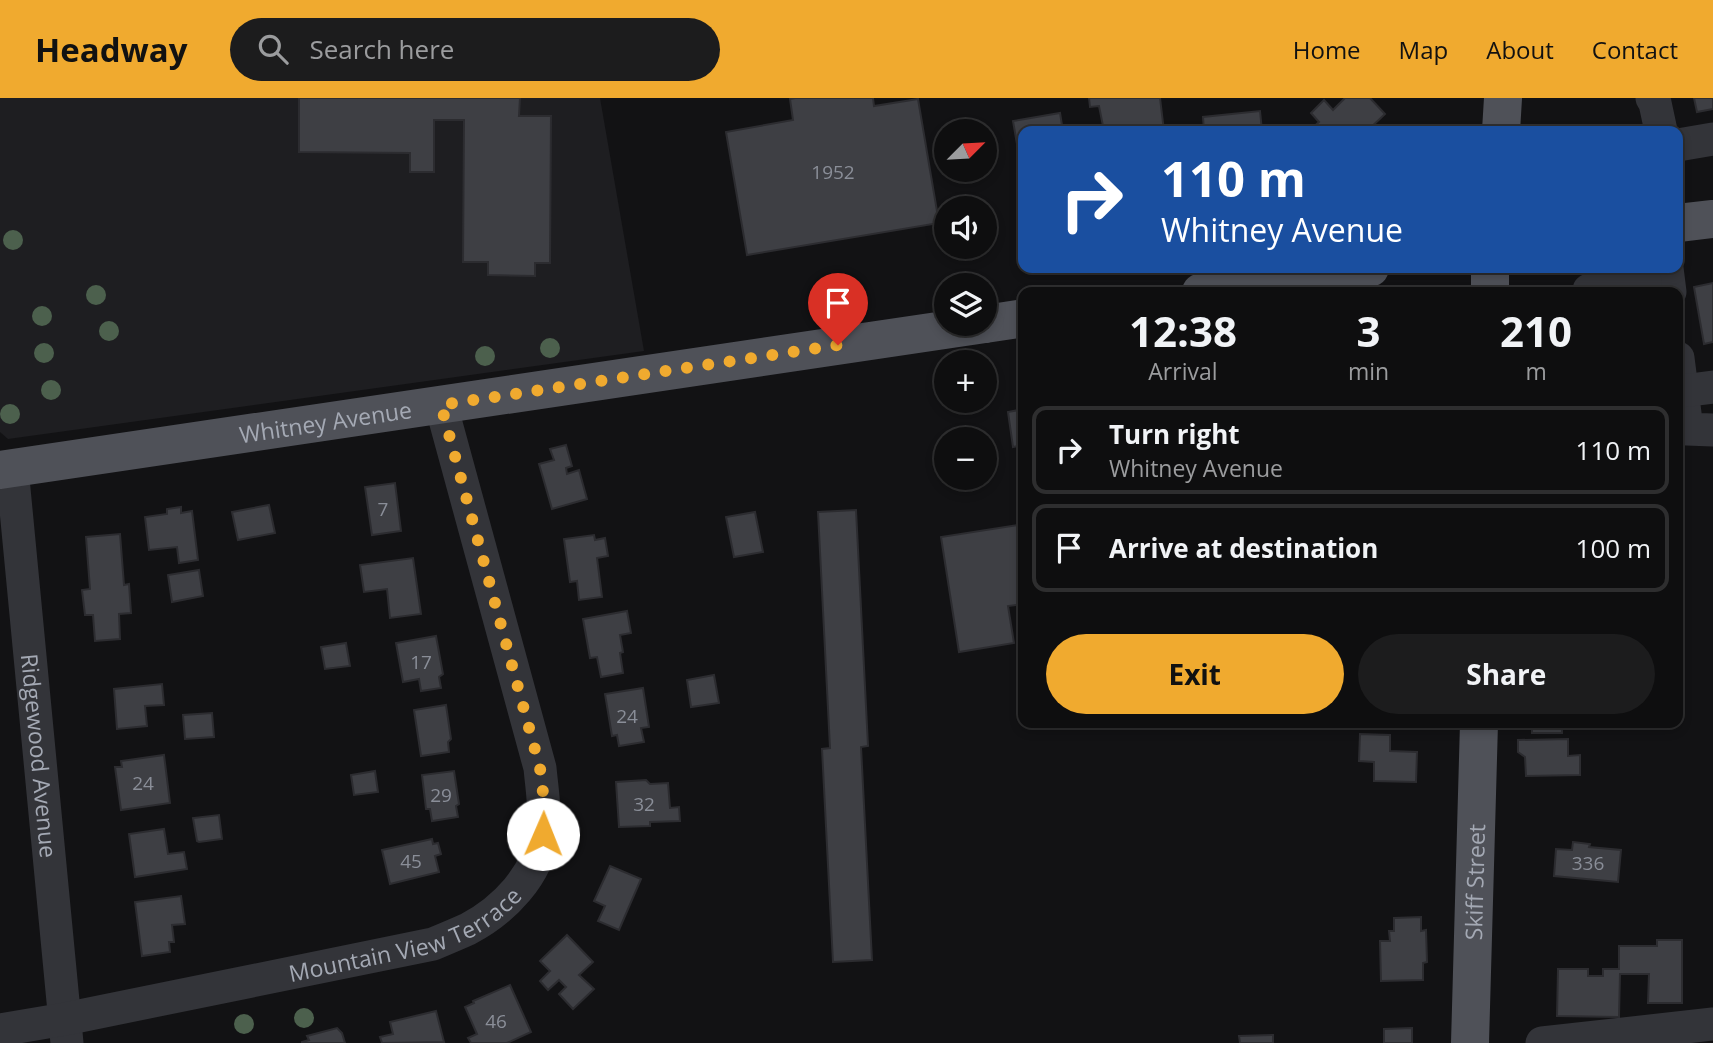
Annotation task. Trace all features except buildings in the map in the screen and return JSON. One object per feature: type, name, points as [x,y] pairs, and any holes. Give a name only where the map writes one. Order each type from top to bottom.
[{"type":"main road","points":[[1501,126],[1503,98]]},
{"type":"main road","points":[[1683,222],[1713,219]]},
{"type":"main road","points":[[1236,287],[1335,273]]},
{"type":"main road","name":"Whitney Avenue","points":[[997,322],[1018,319]]},
{"type":"main road","name":"Whitney Avenue","points":[[6,469],[934,332]]},
{"type":"main road","name":"Skiff Street","points":[[1470,1043],[1479,728]]},
{"type":"street","points":[[1653,98],[1660,126]]},
{"type":"street","points":[[1683,144],[1713,139]]},
{"type":"street","points":[[1608,287],[1655,280]]},
{"type":"street","points":[[1683,366],[1698,389],[1687,429],[1713,430]]},
{"type":"street","name":"Mountain View Terrace","points":[[0,1030],[66,1031],[433,944],[470,928],[500,907],[520,887],[536,862],[543,834],[544,801],[540,768],[441,405]]},
{"type":"street","name":"Ridgewood Avenue","points":[[6,469],[66,1031]]},
{"type":"street","points":[[1542,1043],[1713,1024]]},
{"type":"shaded area","points":[[0,98],[600,98],[644,351],[8,439],[0,432]]},
{"type":"route","points":[[543,834],[544,801],[540,768],[441,405],[838,345]]}]
